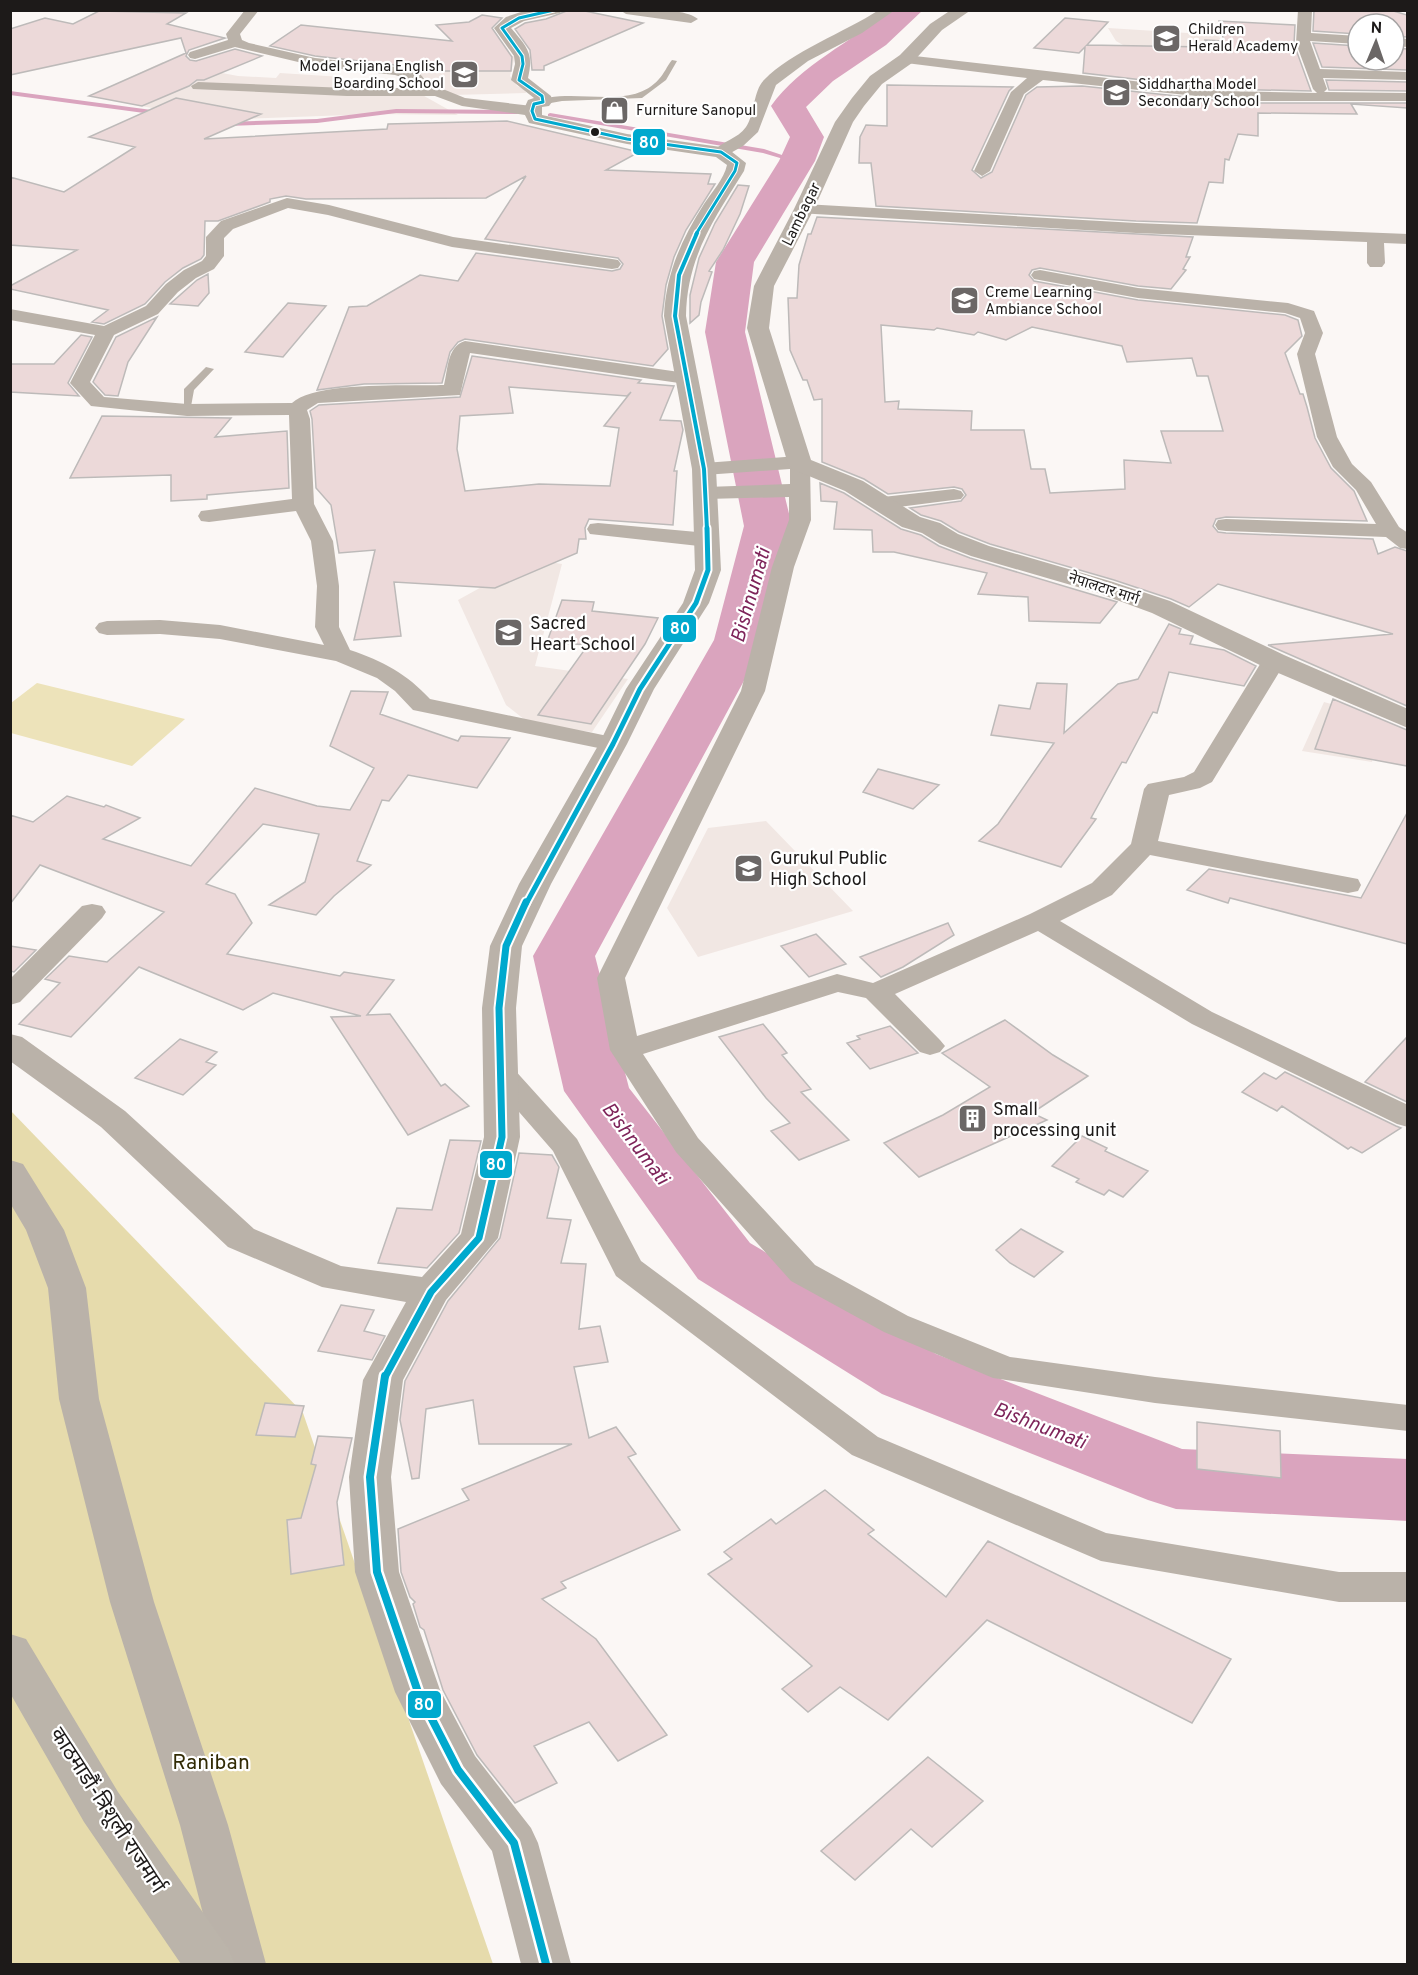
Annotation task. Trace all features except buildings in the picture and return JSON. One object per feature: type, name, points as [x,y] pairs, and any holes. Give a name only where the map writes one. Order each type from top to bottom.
[{"type":"main road","name":"काठमाडौं-त्रिशूली राजमार्ग","points":[[10,1652],[101,1807],[210,1965]]},
{"type":"street","points":[[236,42],[232,34],[253,10]]},
{"type":"street","points":[[536,114],[543,102],[542,96],[519,80],[524,64],[522,55],[502,28],[506,22],[554,10]]},
{"type":"street","points":[[626,10],[691,19]]},
{"type":"street","points":[[195,56],[236,42],[264,52],[315,62],[397,71],[415,77],[423,86],[462,102],[536,114],[627,139],[728,148],[753,129],[769,83],[803,58],[857,30],[889,10]]},
{"type":"street","name":"Lambagar","points":[[790,474],[758,328],[764,286],[804,209],[844,122],[858,102],[876,80],[906,59],[936,27],[963,10]]},
{"type":"street","points":[[1305,10],[1303,43],[1323,97]]},
{"type":"street","points":[[1305,37],[1346,39]]},
{"type":"street","points":[[906,59],[1222,95],[1323,97],[1357,94],[1407,97]]},
{"type":"street","points":[[1314,73],[1407,76]]},
{"type":"street","points":[[982,171],[1018,92],[1041,74]]},
{"type":"street","points":[[198,86],[347,92],[438,92]]},
{"type":"street","points":[[546,1965],[514,1843],[458,1770],[418,1692],[377,1572],[370,1477],[383,1380],[431,1292],[479,1238],[502,1137],[499,1008],[506,946],[535,884],[613,744],[640,689],[696,603],[708,570],[708,540],[715,480],[686,378],[675,316],[674,293],[686,250],[735,171],[737,163],[728,148]]},
{"type":"street","points":[[10,314],[106,332],[152,310],[172,288],[190,274],[208,265],[215,256],[215,237],[227,225],[282,203],[329,210],[452,242],[612,264]]},
{"type":"street","points":[[804,209],[1136,228],[1407,239]]},
{"type":"street","points":[[1375,237],[1376,263]]},
{"type":"street","points":[[1040,275],[1137,293],[1288,308],[1308,315],[1314,333],[1306,354],[1327,436],[1343,467],[1364,486],[1399,537]]},
{"type":"street","points":[[106,332],[80,383],[98,402],[187,410],[297,409],[305,401],[315,397],[380,392],[453,391],[461,351],[465,347],[686,378]]},
{"type":"street","points":[[297,409],[300,419],[303,504],[322,541],[328,586],[327,627],[340,655]]},
{"type":"street","points":[[715,480],[790,474],[800,520],[783,567],[753,691],[611,978],[625,1050],[687,1145],[802,1273],[896,1324],[1005,1370],[1155,1390],[1407,1418]]},
{"type":"street","name":"नेपालटार मार्ग","points":[[790,474],[854,486],[911,522],[931,528],[949,539],[980,551],[1104,587],[1161,607],[1274,661],[1407,720]]},
{"type":"street","points":[[883,503],[954,495]]},
{"type":"street","points":[[209,516],[303,504]]},
{"type":"street","points":[[1226,525],[1399,537]]},
{"type":"street","points":[[598,529],[708,540]]},
{"type":"street","points":[[107,628],[160,627],[220,632],[340,655],[377,667],[403,683],[422,705],[613,744]]},
{"type":"street","points":[[876,992],[1040,920],[1102,889],[1144,846],[1157,789],[1191,783],[1203,777],[1274,661]]},
{"type":"street","points":[[1144,846],[1348,885]]},
{"type":"street","points":[[10,996],[92,912]]},
{"type":"street","points":[[1040,920],[1202,1018],[1407,1117]]},
{"type":"street","points":[[625,1050],[837,983],[876,992],[930,1046]]},
{"type":"street","points":[[10,1044],[113,1119],[241,1238],[335,1278],[431,1292]]},
{"type":"street","points":[[501,1074],[566,1146],[628,1268],[865,1446],[1101,1546],[1339,1587],[1407,1587]]},
{"type":"street","points":[[10,1172],[45,1230],[67,1288],[79,1399],[132,1602],[204,1825],[241,1965]]},
{"type":"lane","points":[[536,114],[562,99],[639,97],[664,79],[674,61]]},
{"type":"lane","points":[[187,410],[189,389],[209,369]]},
{"type":"shaded area","name":"Children Herald Academy","points":[[1108,28],[1219,35],[1224,54],[1130,49],[1116,41]]},
{"type":"shaded area","name":"Model Srijana English Boarding School","points":[[468,56],[515,56],[510,76],[517,86],[525,89],[526,93],[452,95],[433,81],[415,74],[419,61]]},
{"type":"shaded area","points":[[163,62],[238,76],[276,78],[280,73],[342,77],[335,87],[417,92],[458,115],[376,114],[215,120],[89,96]]},
{"type":"shaded area","name":"Sacred Heart School","points":[[532,559],[562,564],[535,666],[628,679],[592,732],[530,724],[506,705],[458,600]]},
{"type":"shaded area","points":[[37,683],[185,719],[132,766],[11,733],[11,703]]},
{"type":"shaded area","points":[[1324,702],[1381,718],[1372,762],[1302,751]]},
{"type":"shaded area","name":"Gurukul Public High School","points":[[766,821],[853,911],[698,957],[667,908],[708,828]]},
{"type":"green space","name":"Raniban","points":[[10,1110],[303,1413],[493,1964],[11,1964]]},
{"type":"waterway","name":"Bishnumati","points":[[908,10],[875,38],[822,74],[788,106],[807,137],[797,161],[735,262],[725,332],[768,526],[740,640],[564,956],[597,1091],[724,1261],[909,1374],[1176,1479],[1408,1490]]},
{"type":"waterway","points":[[10,93],[159,113]]},
{"type":"waterway","points":[[227,124],[317,121],[396,111],[517,112]]},
{"type":"waterway","points":[[550,115],[764,151],[797,161]]},
{"type":"transit line","name":"80","points":[[546,1964],[514,1843],[458,1770],[418,1692],[377,1572],[370,1477],[383,1380],[431,1292],[479,1238],[502,1137],[499,1008],[506,946],[535,884],[613,744],[640,689],[696,603],[708,570],[704,469],[675,316],[676,295],[679,275],[693,239],[735,171],[737,163],[721,152],[627,139],[535,119],[532,111],[534,104],[543,102],[542,96],[519,80],[523,64],[522,56],[518,47],[502,28],[512,20],[554,10]]},
{"type":"place","name":"Children Herald Academy","points":[[1167,38]]},
{"type":"place","name":"Model Srijana English Boarding School","points":[[465,75]]},
{"type":"place","name":"Siddhartha Model Secondary School","points":[[1117,93]]},
{"type":"place","name":"Furniture Sanopul","points":[[615,110]]},
{"type":"place","name":"Creme Learning Ambiance School","points":[[964,301]]},
{"type":"place","name":"Sacred Heart School","points":[[509,633]]},
{"type":"place","name":"Gurukul Public High School","points":[[749,868]]},
{"type":"place","name":"Small processing unit","points":[[972,1119]]}]
